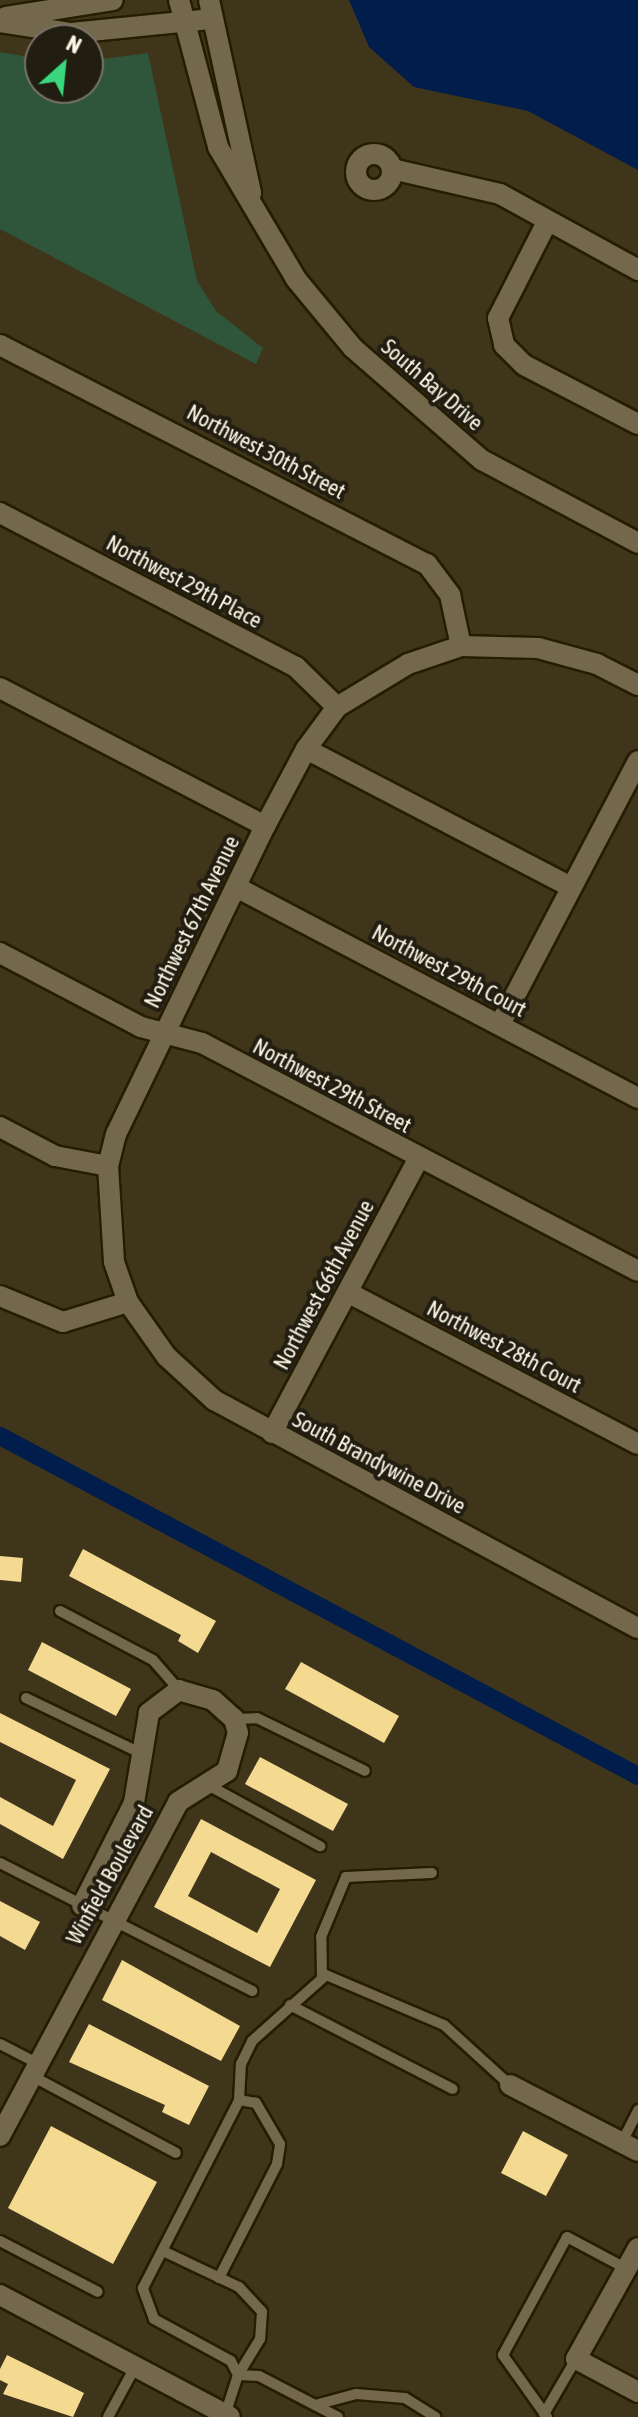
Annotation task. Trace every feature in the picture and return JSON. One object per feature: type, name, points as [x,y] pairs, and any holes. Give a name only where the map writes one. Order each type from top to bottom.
[{"type":"street","name":"South Bay Drive","points":[[179,0],[218,147],[296,279],[411,403],[482,460],[638,543]]},
{"type":"street","points":[[0,20],[103,1],[97,24]]},
{"type":"street","name":"South Bay Drive","points":[[210,10],[252,201]]},
{"type":"street","points":[[104,29],[184,22],[210,10]]},
{"type":"street","points":[[0,20],[38,24]]},
{"type":"street","points":[[392,169],[500,194],[638,270]]},
{"type":"street","points":[[547,222],[498,318],[504,345],[524,365],[638,424]]},
{"type":"street","name":"Northwest 30th Street","points":[[0,345],[427,564],[450,595],[461,646]]},
{"type":"street","name":"Northwest 29th Place","points":[[0,513],[296,667],[337,707]]},
{"type":"street","points":[[461,646],[538,648],[597,664],[638,685]]},
{"type":"street","name":"Northwest 67th Avenue","points":[[128,1302],[114,1262],[108,1166],[116,1134],[238,888],[265,826],[306,749],[337,707],[408,664],[461,646]]},
{"type":"street","points":[[0,688],[265,826]]},
{"type":"street","points":[[306,749],[571,887]]},
{"type":"street","points":[[500,1024],[638,761]]},
{"type":"street","name":"Northwest 29th Court","points":[[238,888],[637,1096]]},
{"type":"street","name":"Northwest 29th Street","points":[[0,953],[141,1027],[202,1043],[418,1159],[638,1271]]},
{"type":"street","points":[[0,1127],[55,1156],[108,1166]]},
{"type":"street","name":"Northwest 66th Avenue","points":[[272,1433],[418,1159]]},
{"type":"street","name":"Northwest 28th Court","points":[[349,1293],[638,1444]]},
{"type":"street","points":[[0,1296],[63,1322],[128,1302]]},
{"type":"street","name":"South Brandywine Drive","points":[[128,1302],[167,1357],[214,1400],[638,1628]]},
{"type":"street","points":[[179,1690],[213,1700],[234,1719]]},
{"type":"street","name":"Winfield Boulevard","points":[[82,1906],[134,1803],[141,1780],[138,1752],[149,1713],[179,1690]]},
{"type":"street","name":"Winfield Boulevard","points":[[0,2136],[111,1922],[178,1802],[227,1771],[236,1752],[234,1719]]},
{"type":"street","points":[[510,2085],[630,2146]]},
{"type":"street","points":[[638,2248],[576,2359],[638,2392]]},
{"type":"street","points":[[0,2295],[228,2416]]},
{"type":"lane","points":[[60,1611],[153,1660],[179,1690]]},
{"type":"lane","points":[[26,1698],[138,1752]]},
{"type":"lane","points":[[234,1719],[257,1718],[365,1771]]},
{"type":"lane","points":[[208,1785],[320,1846]]},
{"type":"lane","points":[[0,1863],[252,1991]]},
{"type":"lane","points":[[238,2375],[231,2361],[154,2319],[147,2308],[143,2288],[239,2100],[246,2052],[322,1976],[321,1937],[346,1877],[432,1873]]},
{"type":"lane","points":[[322,1976],[360,1984],[444,2025],[510,2085]]},
{"type":"lane","points":[[290,2005],[453,2089]]},
{"type":"lane","points":[[0,2044],[34,2069],[176,2153]]},
{"type":"lane","points":[[219,2278],[277,2164],[280,2144],[256,2103],[239,2100]]},
{"type":"lane","points":[[630,2146],[638,2110]]},
{"type":"lane","points":[[576,2359],[546,2415],[503,2355],[567,2237],[627,2270]]},
{"type":"lane","points":[[0,2241],[98,2292]]},
{"type":"lane","points":[[163,2251],[239,2287],[262,2312],[260,2339],[238,2375],[228,2416]]},
{"type":"lane","points":[[108,2417],[135,2367]]},
{"type":"lane","points":[[238,2375],[259,2376],[338,2417]]},
{"type":"lane","points":[[315,2405],[356,2394],[405,2398],[436,2417]]},
{"type":"green space","points":[[0,52],[24,56],[24,104],[104,104],[104,59],[148,53],[197,281],[216,311],[263,348],[256,364],[0,229]]},
{"type":"water","points":[[349,0],[638,0],[638,170],[528,111],[414,87],[369,47]]},
{"type":"building","points":[[83,1549],[216,1621],[198,1653],[178,1641],[181,1635],[69,1576]]},
{"type":"building","points":[[0,1556],[23,1558],[21,1582],[0,1580]]},
{"type":"building","points":[[42,1642],[131,1689],[116,1716],[28,1670]]},
{"type":"building","points":[[301,1662],[399,1716],[384,1743],[285,1689]]},
{"type":"building","points":[[0,1713],[110,1769],[63,1859],[0,1824],[0,1797],[53,1826],[76,1780],[0,1742]]},
{"type":"building","points":[[260,1757],[348,1804],[333,1831],[245,1784]]},
{"type":"building","points":[[201,1819],[316,1880],[270,1967],[154,1907]],"holes":[[[211,1852],[280,1889],[257,1933],[188,1896]]]},
{"type":"building","points":[[0,1901],[40,1922],[25,1950],[0,1936]]},
{"type":"building","points":[[122,1960],[240,2026],[221,2061],[102,2000]]},
{"type":"building","points":[[89,2024],[209,2086],[189,2125],[162,2112],[165,2105],[69,2062]]},
{"type":"building","points":[[51,2126],[157,2182],[113,2264],[8,2208]]},
{"type":"building","points":[[523,2131],[568,2155],[546,2196],[501,2173]]},
{"type":"building","points":[[7,2355],[84,2393],[73,2417],[3,2394],[8,2384],[0,2380],[0,2369]]},
{"type":"waterway","points":[[0,1436],[638,1776]]}]
